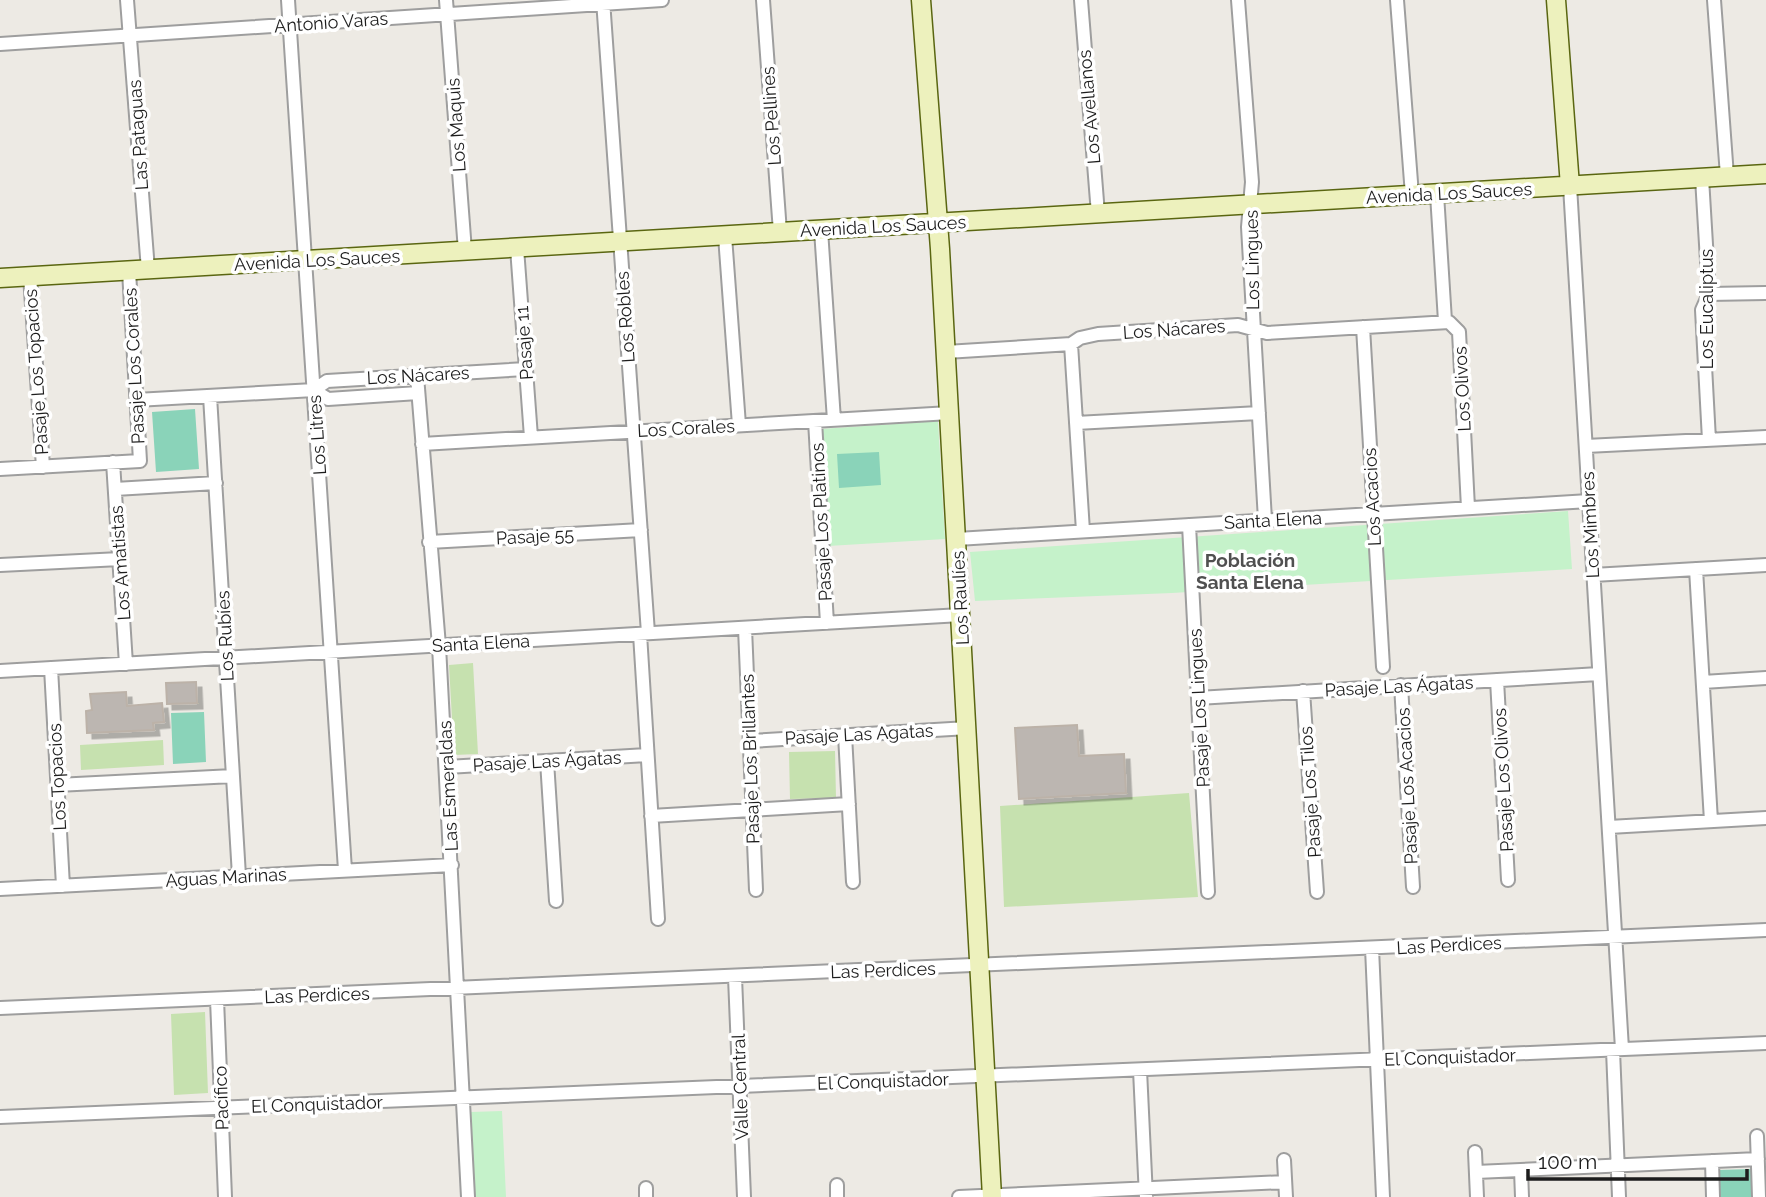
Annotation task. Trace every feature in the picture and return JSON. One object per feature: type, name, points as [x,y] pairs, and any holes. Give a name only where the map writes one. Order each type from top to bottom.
[{"type":"street","name":"Las Pataguas","points":[[128,0],[148,270]]},
{"type":"street","name":"Los Litres","points":[[288,0],[345,870]]},
{"type":"street","name":"Los Maquis","points":[[446,0],[465,251]]},
{"type":"street","name":"Antonio Varas","points":[[0,44],[662,0]]},
{"type":"street","name":"Los Pellines","points":[[763,0],[780,232]]},
{"type":"street","name":"Los Raulíes","points":[[921,0],[939,223],[988,1077],[992,1196]]},
{"type":"street","name":"Los Avellanos","points":[[1081,0],[1098,214]]},
{"type":"street","name":"Los Lingues","points":[[1238,0],[1252,182],[1250,205],[1254,329],[1265,520]]},
{"type":"street","points":[[1397,0],[1412,195]]},
{"type":"street","name":"Los Mimbres","points":[[1556,0],[1570,186],[1615,937],[1619,1197]]},
{"type":"street","points":[[1714,0],[1727,176]]},
{"type":"street","name":"Los Robles","points":[[603,2],[641,530],[647,755],[657,919]]},
{"type":"street","name":"Avenida Los Sauces","points":[[0,278],[1766,174]]},
{"type":"street","name":"Los Eucaliptus","points":[[1702,178],[1709,294],[1702,310],[1709,440]]},
{"type":"street","name":"Los Olivos","points":[[1437,194],[1445,321],[1452,323],[1459,332],[1468,508]]},
{"type":"street","points":[[821,230],[834,420]]},
{"type":"street","points":[[725,236],[739,425]]},
{"type":"street","name":"Pasaje 11","points":[[517,248],[531,437]]},
{"type":"street","name":"Pasaje Los Corales","points":[[113,462],[140,461],[129,271]]},
{"type":"street","name":"Pasaje Los Topacios","points":[[30,276],[43,467]]},
{"type":"street","points":[[1709,294],[1766,293]]},
{"type":"street","name":"Los Nácares","points":[[946,352],[1071,344],[1080,338],[1098,334],[1238,325],[1267,333],[1445,321]]},
{"type":"street","name":"Los Acacios","points":[[1363,327],[1383,667]]},
{"type":"street","points":[[1071,344],[1083,531]]},
{"type":"street","name":"Los Nácares","points":[[136,400],[314,390],[327,380],[526,369]]},
{"type":"street","name":"Las Esmeraldas","points":[[417,376],[447,767],[460,989],[468,1197]]},
{"type":"street","name":"Los Nácares","points":[[314,390],[328,399],[418,393]]},
{"type":"street","name":"Los Rubíes","points":[[210,396],[239,876]]},
{"type":"street","name":"Los Corales","points":[[422,444],[950,413]]},
{"type":"street","points":[[1076,423],[1259,413]]},
{"type":"street","name":"Pasaje Los Platinos","points":[[815,421],[827,623]]},
{"type":"street","points":[[1586,446],[1766,437]]},
{"type":"street","points":[[0,469],[113,462]]},
{"type":"street","name":"Los Amatistas","points":[[113,462],[126,664]]},
{"type":"street","points":[[115,489],[216,483]]},
{"type":"street","name":"Santa Elena","points":[[957,539],[1589,501]]},
{"type":"street","name":"Pasaje Los Lingues","points":[[1189,525],[1208,892]]},
{"type":"street","name":"Pasaje 55","points":[[429,542],[641,530]]},
{"type":"street","points":[[0,565],[120,559]]},
{"type":"street","points":[[1593,575],[1766,565]]},
{"type":"street","points":[[1696,569],[1711,821]]},
{"type":"street","name":"Santa Elena","points":[[0,671],[961,615]]},
{"type":"street","name":"Pasaje Los Brillantes","points":[[745,628],[756,890]]},
{"type":"street","name":"Los Topacios","points":[[51,668],[63,886]]},
{"type":"street","name":"Pasaje Las Ágatas","points":[[1198,698],[1599,674]]},
{"type":"street","points":[[1703,682],[1766,678]]},
{"type":"street","name":"Pasaje Los Olivos","points":[[1497,680],[1508,880]]},
{"type":"street","name":"Pasaje Los Acacios","points":[[1401,685],[1413,887]]},
{"type":"street","name":"Pasaje Los Tilos","points":[[1303,691],[1317,892]]},
{"type":"street","name":"Pasaje Las Agatas","points":[[750,741],[968,728]]},
{"type":"street","points":[[845,735],[853,882]]},
{"type":"street","name":"Pasaje Las Ágatas","points":[[447,767],[647,755]]},
{"type":"street","points":[[547,761],[556,901]]},
{"type":"street","points":[[57,785],[233,776]]},
{"type":"street","points":[[651,816],[849,804]]},
{"type":"street","points":[[1609,827],[1766,818]]},
{"type":"street","name":"Aguas Marinas","points":[[0,889],[452,865]]},
{"type":"street","name":"Las Perdices","points":[[0,1008],[1766,930]]},
{"type":"street","points":[[1373,948],[1383,1197]]},
{"type":"street","name":"Valle Central","points":[[735,977],[744,1197]]},
{"type":"street","name":"Pacífico","points":[[217,999],[225,1197]]},
{"type":"street","name":"El Conquistador","points":[[0,1117],[1766,1043]]},
{"type":"street","points":[[1140,1070],[1146,1193]]},
{"type":"street","points":[[1757,1136],[1759,1197]]},
{"type":"street","points":[[1475,1152],[1477,1197]]},
{"type":"street","points":[[1476,1172],[1758,1159]]},
{"type":"street","points":[[1284,1160],[1286,1197]]},
{"type":"street","points":[[1712,1161],[1713,1197]]},
{"type":"street","points":[[1521,1170],[1522,1197]]},
{"type":"street","points":[[959,1197],[1240,1191],[1285,1182]]},
{"type":"green space","points":[[195,409],[199,469],[156,472],[152,412]]},
{"type":"green space","points":[[938,421],[945,539],[828,546],[821,429]]},
{"type":"green space","points":[[879,452],[881,485],[839,488],[837,454]]},
{"type":"green space","points":[[1568,511],[1572,569],[1172,593],[975,601],[970,552]]},
{"type":"green space","points":[[473,663],[478,754],[454,755],[449,665]]},
{"type":"green space","points":[[204,712],[206,762],[173,764],[171,713]]},
{"type":"green space","points":[[163,740],[164,765],[81,770],[80,745]]},
{"type":"green space","points":[[835,751],[836,798],[790,799],[789,752]]},
{"type":"green space","points":[[1189,793],[1198,897],[1004,907],[1000,806]]},
{"type":"green space","points":[[205,1012],[208,1093],[174,1095],[171,1014]]},
{"type":"green space","points":[[502,1111],[506,1197],[475,1197],[471,1112]]},
{"type":"green space","points":[[1753,1169],[1754,1197],[1718,1197],[1718,1170]]},
{"type":"building","points":[[196,682],[197,703],[167,704],[166,683]]},
{"type":"building","points":[[126,692],[127,706],[162,703],[164,722],[153,723],[154,730],[87,733],[86,711],[92,710],[90,694]]},
{"type":"building","points":[[1077,725],[1079,756],[1124,754],[1126,793],[1019,799],[1015,728]]},
{"type":"district","name":"Población Santa Elena","points":[[1250,571]]}]
